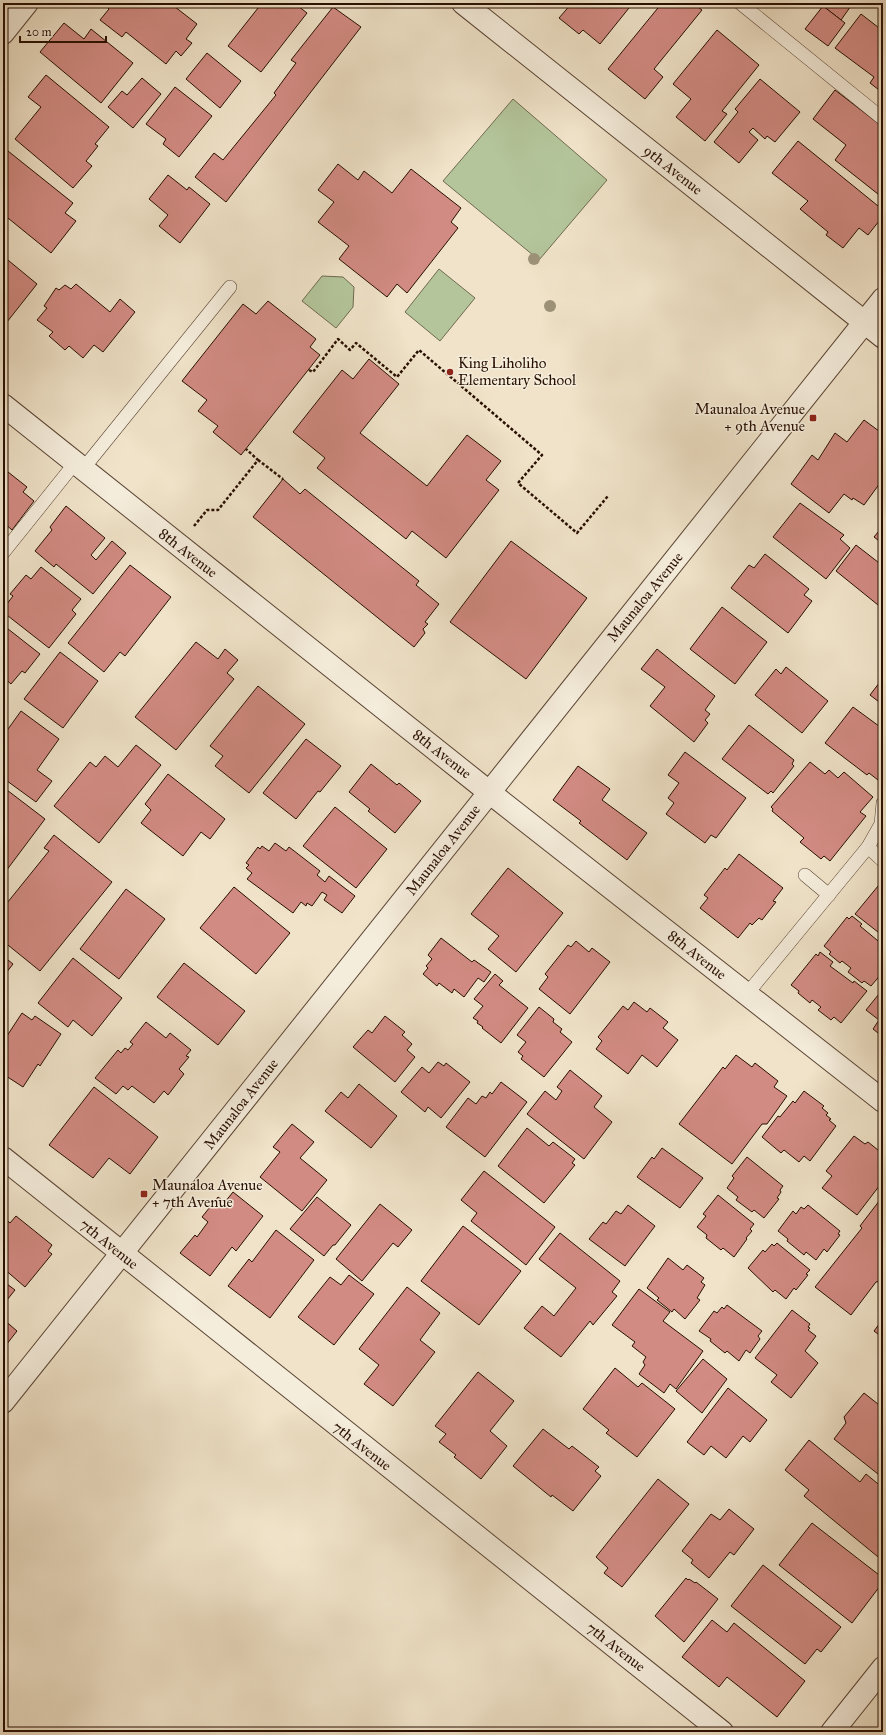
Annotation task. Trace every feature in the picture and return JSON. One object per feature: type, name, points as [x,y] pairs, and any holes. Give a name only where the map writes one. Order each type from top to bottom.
[{"type":"street","points":[[3,33],[27,3]]},
{"type":"street","name":"9th Avenue","points":[[463,3],[883,337]]},
{"type":"street","name":"Maunaloa Avenue","points":[[3,1402],[122,1255],[489,792],[883,299]]},
{"type":"street","name":"8th Avenue","points":[[3,405],[489,792],[883,1101]]},
{"type":"street","name":"7th Avenue","points":[[3,1158],[122,1255],[722,1732]]},
{"type":"street","points":[[832,1732],[883,1668]]},
{"type":"lane","points":[[740,3],[883,119]]},
{"type":"lane","points":[[3,553],[79,466],[230,287]]},
{"type":"lane","points":[[748,994],[868,848],[881,824],[883,803]]},
{"type":"lane","points":[[868,848],[883,861]]},
{"type":"lane","points":[[805,875],[829,896]]},
{"type":"path","points":[[309,370],[313,372],[338,339],[350,350],[356,343],[397,377],[419,350],[542,455],[518,483],[577,533],[608,496]]},
{"type":"path","points":[[246,449],[283,479]]},
{"type":"path","points":[[194,526],[207,510],[218,510],[258,460]]},
{"type":"green space","points":[[513,99],[607,180],[539,260],[443,181]]},
{"type":"green space","points":[[439,269],[475,298],[440,341],[405,312]]},
{"type":"green space","points":[[322,276],[343,277],[354,287],[353,307],[336,328],[302,301]]},
{"type":"building","points":[[103,3],[170,3],[197,24],[186,39],[192,43],[181,56],[176,51],[166,64],[126,32],[122,37],[100,20],[109,9]]},
{"type":"building","points":[[262,3],[294,3],[307,13],[261,72],[228,46]]},
{"type":"building","points":[[572,3],[633,3],[600,44],[583,30],[579,34],[559,18]]},
{"type":"building","points":[[662,3],[693,3],[702,10],[654,69],[663,77],[645,99],[608,69]]},
{"type":"building","points":[[825,3],[853,3],[841,20],[823,6]]},
{"type":"building","points":[[823,6],[845,23],[828,46],[805,29]]},
{"type":"building","points":[[333,7],[361,27],[226,202],[195,177],[214,153],[223,160],[276,95],[274,93],[296,63],[291,60]]},
{"type":"building","points":[[861,14],[883,31],[883,93],[870,83],[874,77],[835,48]]},
{"type":"building","points":[[64,23],[84,39],[91,29],[133,63],[101,103],[40,52]]},
{"type":"building","points":[[717,30],[759,65],[722,111],[727,114],[705,141],[676,117],[691,99],[673,84]]},
{"type":"building","points":[[207,53],[241,81],[220,108],[186,79]]},
{"type":"building","points":[[46,75],[109,127],[95,144],[98,146],[86,161],[92,166],[73,188],[15,139],[41,107],[28,97]]},
{"type":"building","points":[[142,78],[161,94],[133,128],[108,107],[122,91],[127,95]]},
{"type":"building","points":[[760,79],[800,112],[775,142],[767,136],[765,139],[753,128],[749,132],[758,140],[739,163],[714,142],[738,112],[735,109]]},
{"type":"building","points":[[175,87],[212,116],[179,157],[163,144],[166,139],[146,124]]},
{"type":"building","points":[[835,90],[883,127],[883,198],[835,160],[846,145],[813,119]]},
{"type":"building","points":[[798,141],[883,210],[883,216],[868,235],[859,228],[843,248],[826,235],[828,232],[800,209],[808,201],[772,173]]},
{"type":"building","points":[[3,147],[73,203],[65,213],[76,221],[51,253],[3,214]]},
{"type":"building","points":[[338,164],[358,180],[364,171],[392,193],[411,169],[461,208],[451,222],[458,228],[407,293],[397,284],[387,297],[339,259],[349,246],[318,222],[334,202],[318,190]]},
{"type":"building","points":[[168,175],[187,190],[189,187],[210,204],[180,243],[159,226],[168,215],[149,199]]},
{"type":"building","points":[[3,256],[37,284],[3,327]]},
{"type":"building","points":[[76,284],[110,312],[120,299],[135,312],[103,352],[94,345],[83,358],[69,346],[65,350],[49,336],[53,332],[37,320],[47,308],[44,306],[56,288],[59,290],[65,285],[71,289]]},
{"type":"building","points":[[268,301],[316,339],[310,347],[320,355],[241,455],[213,432],[218,426],[198,411],[207,400],[182,381],[243,304],[256,314]]},
{"type":"building","points":[[369,359],[399,384],[360,433],[427,486],[467,435],[501,461],[486,480],[499,490],[446,558],[412,531],[406,539],[317,468],[325,458],[293,432],[342,370],[353,379]]},
{"type":"building","points":[[864,420],[883,434],[883,479],[864,505],[853,498],[852,500],[844,494],[829,513],[791,484],[812,455],[818,460],[835,433],[847,442]]},
{"type":"building","points":[[3,468],[27,487],[23,492],[34,501],[12,530],[4,523],[3,524]]},
{"type":"building","points":[[283,479],[300,494],[305,489],[419,581],[416,585],[439,604],[425,622],[428,624],[423,629],[425,633],[414,647],[253,517]]},
{"type":"building","points":[[800,503],[844,535],[840,539],[850,548],[826,579],[773,537]]},
{"type":"building","points":[[66,506],[105,538],[91,555],[96,560],[112,541],[126,553],[93,594],[56,564],[54,567],[35,551],[52,530],[50,527]]},
{"type":"building","points":[[883,526],[883,544],[874,537]]},
{"type":"building","points":[[511,541],[587,598],[526,679],[450,622]]},
{"type":"building","points":[[856,545],[883,566],[883,609],[836,571]]},
{"type":"building","points":[[765,554],[809,589],[804,595],[812,601],[788,633],[731,588],[749,565],[754,568]]},
{"type":"building","points":[[130,565],[171,597],[125,656],[120,652],[104,672],[68,643]]},
{"type":"building","points":[[41,567],[81,599],[72,610],[76,614],[49,648],[3,612],[3,609],[13,596],[10,594],[26,575],[31,579]]},
{"type":"building","points":[[722,607],[767,642],[735,684],[690,649]]},
{"type":"building","points":[[3,625],[40,654],[25,673],[22,671],[11,684],[3,677]]},
{"type":"building","points":[[196,642],[218,659],[225,649],[238,660],[227,673],[234,679],[176,750],[135,717]]},
{"type":"building","points":[[657,649],[715,696],[705,710],[710,714],[705,720],[708,723],[694,742],[650,706],[665,687],[641,669]]},
{"type":"building","points":[[60,652],[98,681],[63,728],[24,699]]},
{"type":"building","points":[[786,667],[828,701],[802,733],[755,695],[776,669],[781,674]]},
{"type":"building","points":[[883,678],[883,705],[870,695]]},
{"type":"building","points":[[258,686],[305,724],[249,793],[215,766],[223,756],[210,746]]},
{"type":"building","points":[[853,707],[883,729],[883,773],[878,780],[869,773],[867,775],[825,743]]},
{"type":"building","points":[[21,711],[59,739],[37,770],[52,781],[36,802],[3,778],[3,736]]},
{"type":"building","points":[[749,725],[794,760],[792,764],[794,766],[773,793],[771,791],[768,794],[722,759]]},
{"type":"building","points":[[306,739],[341,766],[320,792],[318,791],[296,819],[263,793]]},
{"type":"building","points":[[136,745],[161,765],[99,843],[54,806],[90,762],[96,767],[105,756],[118,767]]},
{"type":"building","points":[[685,752],[746,798],[716,838],[711,835],[705,843],[666,814],[674,803],[668,798],[679,783],[668,775]]},
{"type":"building","points":[[810,762],[825,774],[829,770],[838,778],[844,772],[873,797],[860,812],[866,816],[830,861],[824,856],[821,859],[800,842],[804,838],[772,811],[773,809],[771,807]]},
{"type":"building","points":[[371,764],[397,785],[399,783],[421,801],[395,833],[368,811],[370,809],[349,792]]},
{"type":"building","points":[[578,766],[610,789],[602,800],[647,833],[627,860],[579,823],[581,821],[553,800]]},
{"type":"building","points":[[168,774],[225,819],[210,839],[201,832],[183,856],[141,823],[151,810],[145,804]]},
{"type":"building","points":[[3,787],[45,819],[6,871],[3,869]]},
{"type":"building","points":[[335,807],[387,849],[356,888],[303,846]]},
{"type":"building","points":[[54,835],[112,882],[40,971],[3,941],[3,908],[49,851],[44,848]]},
{"type":"building","points":[[275,843],[286,851],[289,847],[320,871],[317,875],[325,882],[329,876],[355,896],[342,913],[324,900],[327,895],[322,892],[312,906],[307,903],[306,906],[301,902],[293,913],[247,879],[252,873],[246,868],[249,865],[246,863],[258,847],[260,849],[262,846],[269,851]]},
{"type":"building","points":[[739,854],[783,888],[773,901],[776,902],[762,920],[759,918],[752,925],[750,923],[738,938],[700,908],[708,898],[704,895],[725,868],[727,870]]},
{"type":"building","points":[[508,868],[563,913],[516,972],[488,949],[499,936],[471,914]]},
{"type":"building","points":[[883,880],[883,936],[855,914]]},
{"type":"building","points":[[234,887],[290,933],[256,974],[200,928]]},
{"type":"building","points":[[126,889],[165,919],[119,979],[80,949]]},
{"type":"building","points":[[852,916],[862,924],[860,926],[883,945],[883,972],[871,986],[864,981],[862,983],[848,972],[851,968],[842,961],[840,963],[829,954],[831,952],[824,946],[847,917],[849,919]]},
{"type":"building","points":[[441,938],[472,962],[474,960],[491,972],[484,982],[478,978],[464,997],[454,989],[452,993],[439,983],[437,986],[423,974],[428,968],[426,966],[432,959],[428,955]]},
{"type":"building","points":[[576,941],[589,952],[592,948],[610,962],[570,1014],[539,989],[548,977],[545,974],[568,945],[571,947]]},
{"type":"building","points":[[820,952],[833,962],[830,966],[853,983],[854,981],[867,991],[841,1023],[834,1017],[831,1020],[818,1010],[821,1007],[812,1000],[810,1003],[791,985],[816,954],[818,956]]},
{"type":"building","points":[[3,956],[13,964],[3,977]]},
{"type":"building","points":[[73,958],[122,998],[92,1036],[73,1020],[68,1027],[38,1003]]},
{"type":"building","points":[[184,963],[245,1011],[218,1045],[157,997]]},
{"type":"building","points":[[495,974],[503,981],[499,985],[528,1008],[501,1043],[482,1028],[483,1027],[477,1023],[478,1021],[473,1018],[483,1006],[474,999]]},
{"type":"building","points":[[883,989],[883,1037],[873,1029],[879,1020],[866,1010]]},
{"type":"building","points":[[634,1002],[647,1012],[650,1008],[668,1022],[663,1028],[678,1040],[657,1067],[642,1055],[628,1074],[596,1049],[602,1041],[598,1037],[623,1006],[628,1010]]},
{"type":"building","points":[[539,1007],[554,1019],[553,1022],[562,1029],[560,1032],[572,1042],[544,1077],[521,1059],[523,1056],[518,1052],[526,1042],[517,1035]]},
{"type":"building","points":[[22,1013],[32,1020],[35,1016],[61,1034],[40,1066],[38,1064],[23,1087],[3,1074],[3,1042]]},
{"type":"building","points":[[385,1016],[405,1032],[402,1035],[412,1044],[407,1050],[415,1057],[395,1082],[353,1047],[368,1030],[372,1033]]},
{"type":"building","points":[[146,1022],[166,1038],[170,1033],[191,1050],[186,1056],[189,1057],[179,1069],[184,1074],[168,1095],[164,1091],[154,1103],[132,1086],[128,1090],[123,1086],[116,1094],[95,1078],[118,1050],[121,1053],[125,1048],[128,1050],[133,1044],[130,1042]]},
{"type":"building","points":[[736,1055],[752,1067],[755,1063],[778,1081],[774,1087],[787,1096],[767,1124],[762,1124],[732,1164],[679,1124],[723,1067],[725,1069]]},
{"type":"building","points":[[438,1062],[444,1066],[446,1063],[470,1082],[441,1118],[428,1107],[425,1112],[401,1092],[422,1067],[429,1073]]},
{"type":"building","points":[[570,1070],[602,1096],[594,1107],[612,1122],[584,1159],[527,1114],[545,1091],[556,1100],[562,1091],[557,1087]]},
{"type":"building","points":[[501,1082],[527,1102],[485,1157],[446,1127],[468,1098],[476,1104],[482,1096],[486,1098],[490,1092],[492,1094]]},
{"type":"building","points":[[359,1084],[397,1116],[371,1148],[325,1111],[341,1092],[348,1098]]},
{"type":"building","points":[[94,1087],[158,1137],[130,1174],[109,1158],[93,1178],[49,1145]]},
{"type":"building","points":[[804,1091],[824,1106],[822,1108],[828,1113],[826,1115],[831,1119],[829,1120],[836,1126],[810,1161],[804,1156],[799,1162],[784,1150],[781,1153],[762,1137],[778,1116],[780,1117],[793,1101],[795,1103]]},
{"type":"building","points":[[292,1124],[314,1142],[300,1158],[327,1180],[302,1211],[260,1177],[280,1152],[273,1147]]},
{"type":"building","points":[[527,1128],[549,1146],[553,1142],[575,1159],[572,1163],[575,1165],[544,1203],[498,1166]]},
{"type":"building","points":[[854,1136],[865,1144],[868,1142],[883,1154],[883,1181],[857,1215],[822,1188],[832,1176],[826,1171]]},
{"type":"building","points":[[662,1148],[703,1178],[680,1208],[637,1177],[652,1157],[654,1159]]},
{"type":"building","points":[[747,1157],[783,1186],[777,1198],[779,1199],[764,1218],[754,1210],[752,1212],[736,1200],[738,1197],[727,1188],[734,1178],[732,1176]]},
{"type":"building","points":[[484,1171],[555,1227],[526,1265],[471,1221],[477,1213],[461,1200]]},
{"type":"building","points":[[233,1192],[263,1216],[236,1251],[232,1247],[210,1276],[180,1253],[195,1235],[197,1237],[208,1222],[202,1217],[218,1197],[225,1202]]},
{"type":"building","points":[[718,1195],[754,1224],[750,1229],[752,1231],[734,1257],[723,1248],[721,1250],[706,1238],[707,1235],[697,1227],[706,1216],[703,1214]]},
{"type":"building","points":[[883,1196],[883,1277],[880,1281],[876,1282],[851,1315],[815,1287],[862,1228],[860,1226]]},
{"type":"building","points":[[317,1197],[351,1225],[324,1256],[290,1229]]},
{"type":"building","points":[[380,1204],[412,1230],[398,1247],[393,1243],[362,1281],[336,1259]]},
{"type":"building","points":[[628,1205],[655,1226],[625,1266],[589,1239],[603,1222],[606,1224],[616,1211],[621,1214]]},
{"type":"building","points":[[808,1205],[840,1231],[838,1234],[840,1235],[827,1252],[824,1249],[816,1260],[806,1252],[804,1255],[787,1241],[788,1239],[778,1231],[793,1211],[796,1214],[801,1207],[804,1209]]},
{"type":"building","points":[[16,1216],[52,1245],[48,1251],[52,1254],[25,1287],[3,1268],[3,1217],[10,1223]]},
{"type":"building","points":[[463,1226],[521,1271],[479,1325],[421,1281]]},
{"type":"building","points":[[276,1230],[314,1260],[270,1318],[228,1286],[249,1259],[252,1262]]},
{"type":"building","points":[[560,1233],[620,1281],[612,1292],[617,1296],[593,1325],[590,1321],[561,1357],[524,1328],[542,1306],[554,1316],[576,1288],[539,1259]]},
{"type":"building","points":[[777,1243],[810,1270],[806,1274],[808,1275],[796,1290],[794,1288],[786,1299],[775,1290],[773,1292],[748,1268],[763,1250],[765,1252],[772,1244],[774,1246]]},
{"type":"building","points":[[668,1258],[683,1270],[687,1265],[704,1278],[701,1282],[705,1285],[697,1298],[700,1300],[685,1319],[674,1309],[672,1312],[657,1300],[659,1298],[647,1288]]},
{"type":"building","points":[[349,1275],[374,1294],[334,1345],[298,1317],[330,1277],[341,1285]]},
{"type":"building","points":[[3,1281],[15,1290],[3,1305]]},
{"type":"building","points":[[407,1287],[440,1313],[420,1340],[435,1352],[393,1406],[364,1384],[379,1365],[359,1349]]},
{"type":"building","points":[[639,1289],[670,1312],[663,1321],[703,1351],[676,1389],[670,1384],[664,1393],[639,1374],[645,1365],[643,1362],[646,1357],[632,1346],[635,1342],[612,1325]]},
{"type":"building","points":[[727,1305],[762,1331],[758,1336],[760,1339],[750,1353],[746,1350],[739,1361],[727,1351],[725,1353],[710,1341],[711,1339],[699,1331],[714,1311],[717,1313],[722,1307],[724,1309]]},
{"type":"building","points":[[792,1310],[810,1324],[808,1327],[810,1328],[808,1330],[816,1336],[805,1351],[818,1363],[791,1398],[771,1382],[777,1375],[755,1358]]},
{"type":"building","points":[[3,1319],[17,1331],[3,1349]]},
{"type":"building","points":[[883,1319],[883,1338],[874,1331]]},
{"type":"building","points":[[703,1359],[727,1379],[702,1413],[676,1391]]},
{"type":"building","points":[[615,1368],[638,1387],[642,1383],[675,1409],[637,1457],[606,1433],[609,1430],[583,1409]]},
{"type":"building","points":[[478,1372],[514,1401],[490,1431],[507,1446],[481,1479],[454,1457],[456,1455],[439,1442],[446,1434],[435,1426]]},
{"type":"building","points":[[728,1388],[767,1420],[750,1442],[743,1436],[726,1458],[711,1446],[704,1455],[687,1442]]},
{"type":"building","points":[[864,1393],[883,1408],[883,1478],[834,1439],[846,1423],[844,1417]]},
{"type":"building","points":[[543,1429],[569,1449],[572,1446],[599,1467],[595,1471],[601,1476],[573,1511],[552,1495],[551,1497],[513,1466]]},
{"type":"building","points":[[809,1440],[860,1482],[866,1474],[883,1488],[883,1561],[804,1496],[809,1490],[785,1470]]},
{"type":"building","points":[[658,1479],[689,1504],[622,1587],[604,1573],[608,1568],[596,1557]]},
{"type":"building","points":[[729,1509],[754,1529],[734,1555],[730,1552],[709,1578],[691,1563],[693,1560],[682,1551],[711,1514],[720,1520]]},
{"type":"building","points":[[812,1523],[883,1578],[883,1582],[852,1623],[779,1565]]},
{"type":"building","points":[[763,1565],[841,1627],[821,1652],[817,1649],[805,1664],[731,1606]]},
{"type":"building","points":[[686,1578],[695,1583],[696,1582],[718,1599],[684,1642],[655,1616]]},
{"type":"building","points":[[712,1620],[727,1632],[734,1623],[805,1681],[777,1717],[727,1677],[719,1687],[682,1657]]},
{"type":"place","name":"King Liholiho Elementary School","points":[[450,372]]},
{"type":"place","name":"Maunaloa Avenue + 9th Avenue","points":[[813,418]]},
{"type":"place","name":"Maunaloa Avenue + 7th Avenue","points":[[144,1194]]}]
